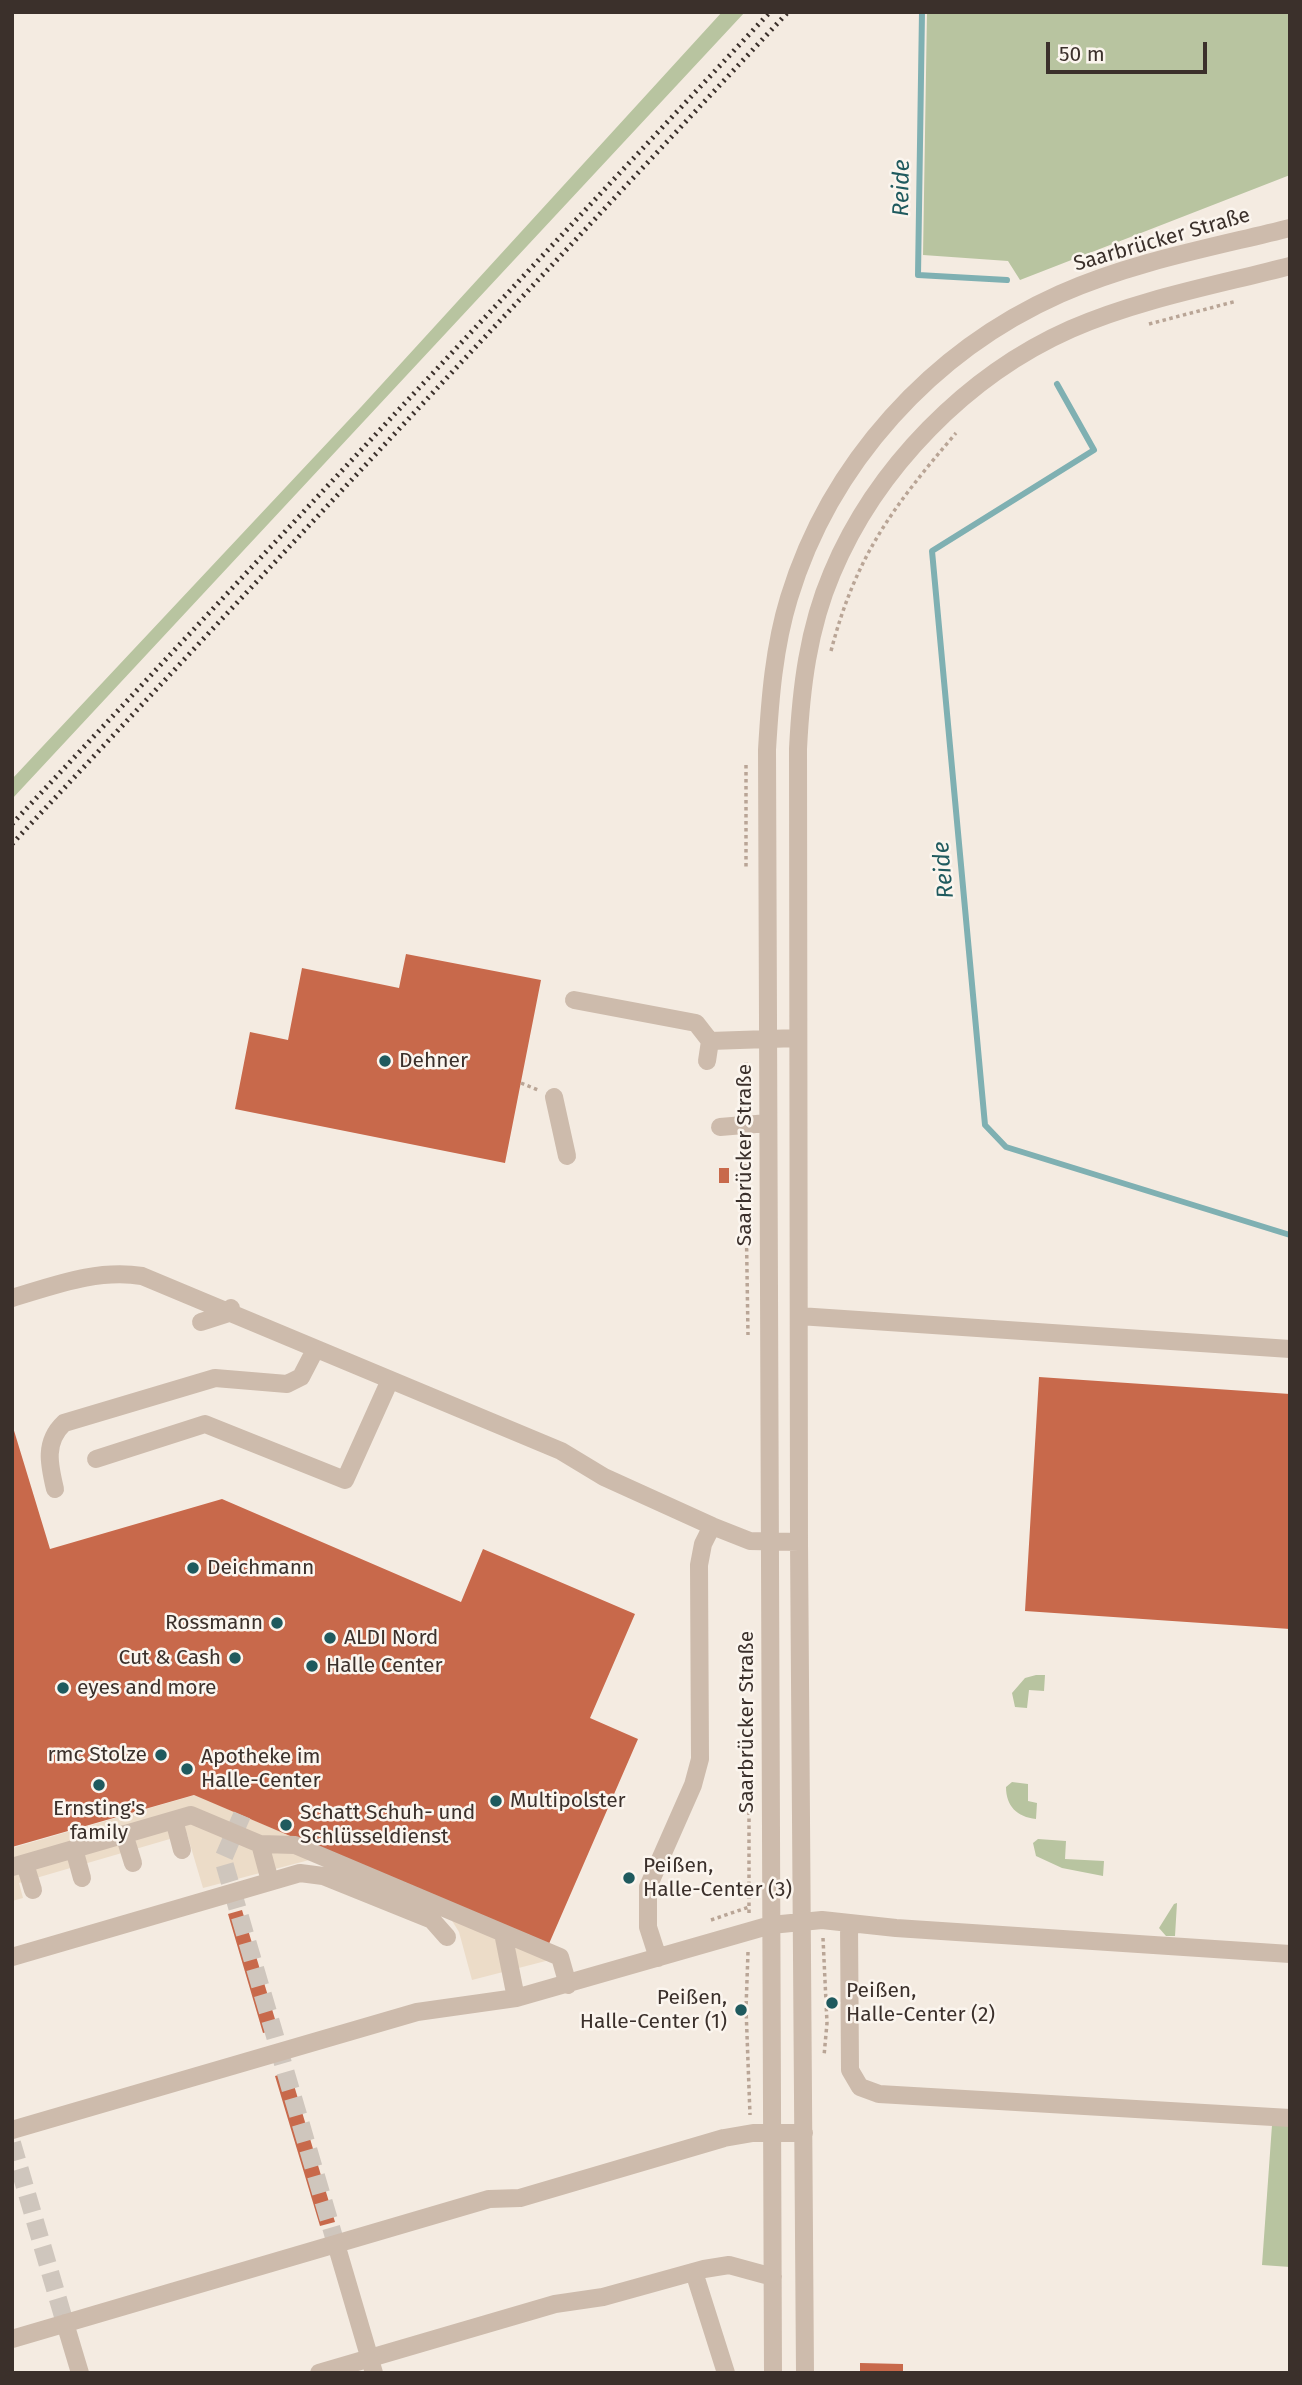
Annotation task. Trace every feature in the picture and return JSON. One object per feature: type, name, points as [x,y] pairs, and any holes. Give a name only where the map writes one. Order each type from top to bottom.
[{"type":"street","name":"Saarbrücker Straße","points":[[773,2373],[767,750],[773,674],[788,599],[802,561],[835,491],[857,459],[906,402],[961,352],[996,327],[1098,279],[1290,228]]},
{"type":"street","points":[[805,2373],[799,1542],[799,749],[803,678],[810,645],[832,573],[869,506],[911,450],[956,404],[1011,361],[1042,343],[1111,314],[1290,266]]},
{"type":"street","points":[[574,1000],[696,1023],[710,1041],[707,1061]]},
{"type":"street","points":[[710,1041],[799,1038]]},
{"type":"street","points":[[554,1097],[567,1156]]},
{"type":"street","points":[[720,1127],[745,1122],[768,1123]]},
{"type":"street","points":[[12,1298],[99,1273],[119,1272],[142,1276],[231,1308],[315,1350],[561,1451],[604,1477],[741,1538],[799,1542]]},
{"type":"street","points":[[201,1322],[231,1308]]},
{"type":"street","points":[[799,1317],[1290,1349]]},
{"type":"street","points":[[55,1489],[49,1467],[49,1448],[64,1423],[215,1378],[287,1384],[307,1369],[315,1350]]},
{"type":"street","points":[[96,1459],[205,1424],[345,1480],[390,1380]]},
{"type":"street","points":[[658,1958],[648,1927],[648,1887],[693,1785],[700,1759],[699,1565],[703,1544],[712,1526]]},
{"type":"street","points":[[33,1890],[19,1865],[191,1815],[260,1844],[295,1845],[328,1869],[388,1893],[432,1920],[447,1937]]},
{"type":"street","points":[[174,1820],[182,1850]]},
{"type":"street","points":[[124,1834],[133,1863]]},
{"type":"street","points":[[260,1844],[270,1881]]},
{"type":"street","points":[[74,1849],[82,1878]]},
{"type":"street","points":[[12,1957],[270,1881],[328,1869]]},
{"type":"street","points":[[388,1893],[440,1903],[560,1957],[568,1985]]},
{"type":"street","points":[[12,2130],[416,2012],[516,1998],[771,1925],[822,1920],[1290,1954]]},
{"type":"street","points":[[849,1923],[850,2070],[860,2087],[880,2094],[1290,2118]]},
{"type":"street","points":[[503,1933],[516,1998]]},
{"type":"street","points":[[12,2339],[489,2199],[520,2198],[724,2138],[804,2133]]},
{"type":"street","points":[[336,2244],[372,2365]]},
{"type":"street","points":[[319,2373],[372,2365],[555,2304],[603,2297],[699,2271],[729,2265],[773,2277]]},
{"type":"street","points":[[699,2271],[726,2373]]},
{"type":"street","points":[[65,2323],[80,2373]]},
{"type":"path","points":[[1143,326],[1250,298]]},
{"type":"path","points":[[829,658],[838,625],[866,553],[884,522],[962,425]]},
{"type":"path","points":[[746,756],[746,879]]},
{"type":"path","points":[[747,1038],[745,1122],[748,1346]]},
{"type":"path","points":[[747,2061],[749,1799]]},
{"type":"path","points":[[822,1920],[826,1992]]},
{"type":"green space","points":[[722,12],[745,12],[12,799],[12,779],[361,407]]},
{"type":"green space","points":[[927,12],[1290,12],[1290,175],[1020,280],[1008,261],[923,255]]},
{"type":"green space","points":[[1045,1675],[1044,1691],[1029,1690],[1027,1708],[1015,1707],[1012,1693],[1025,1678]]},
{"type":"green space","points":[[1012,1782],[1028,1784],[1028,1801],[1037,1803],[1036,1819],[1023,1816],[1010,1805],[1006,1787]]},
{"type":"green space","points":[[1038,1839],[1066,1841],[1065,1859],[1104,1861],[1103,1876],[1062,1868],[1036,1856],[1033,1843]]},
{"type":"green space","points":[[1177,1903],[1175,1936],[1166,1936],[1159,1928]]},
{"type":"green space","points":[[1272,2125],[1290,2126],[1290,2267],[1262,2265]]},
{"type":"shaded area","points":[[195,1795],[569,1955],[472,1980],[459,1932],[451,1919],[313,1859],[203,1888],[187,1834],[19,1883],[23,1898],[12,1901],[12,1848]]},
{"type":"building","name":"Dehner","points":[[406,954],[541,980],[505,1163],[235,1109],[250,1032],[288,1040],[302,968],[399,988]]},
{"type":"building","points":[[719,1168],[729,1168],[729,1183],[719,1183]]},
{"type":"building","points":[[1039,1377],[1290,1394],[1290,1629],[1025,1611]]},
{"type":"building","name":"Halle Center","points":[[12,1424],[50,1549],[222,1499],[461,1602],[483,1549],[635,1614],[590,1718],[638,1739],[548,1946],[194,1795],[12,1847]]},
{"type":"building","points":[[242,1910],[278,2029],[263,2033],[228,1914]]},
{"type":"building","points":[[290,2072],[335,2222],[320,2226],[275,2076]]},
{"type":"building","points":[[860,2363],[903,2364],[903,2373],[860,2373]]},
{"type":"waterway","name":"Reide","points":[[922,12],[918,275],[1007,280]]},
{"type":"waterway","name":"Reide","points":[[1057,384],[1094,450],[932,551],[985,1125],[1006,1147],[1290,1235]]},
{"type":"tunnel","points":[[242,1815],[223,1859],[336,2244]]},
{"type":"tunnel","points":[[12,2143],[65,2323]]},
{"type":"railway","points":[[12,824],[770,12]]},
{"type":"railway","points":[[12,844],[788,12]]},
{"type":"place","name":"Dehner","points":[[385,1061]]},
{"type":"place","name":"Deichmann","points":[[193,1568]]},
{"type":"place","name":"Rossmann","points":[[277,1623]]},
{"type":"place","name":"ALDI Nord","points":[[330,1638]]},
{"type":"place","name":"Cut & Cash","points":[[235,1658]]},
{"type":"place","name":"Halle Center","points":[[312,1666]]},
{"type":"place","name":"eyes and more","points":[[63,1688]]},
{"type":"place","name":"rmc Stolze","points":[[161,1755]]},
{"type":"place","name":"Apotheke im Halle-Center","points":[[187,1769]]},
{"type":"place","name":"Ernsting's family","points":[[99,1785]]},
{"type":"place","name":"Multipolster","points":[[496,1801]]},
{"type":"place","name":"Schatt Schuh- und Schlüsseldienst","points":[[286,1825]]},
{"type":"place","name":"Peißen, Halle-Center (3)","points":[[629,1878]]},
{"type":"place","name":"Peißen, Halle-Center (2)","points":[[832,2003]]},
{"type":"place","name":"Peißen, Halle-Center (1)","points":[[741,2010]]}]
